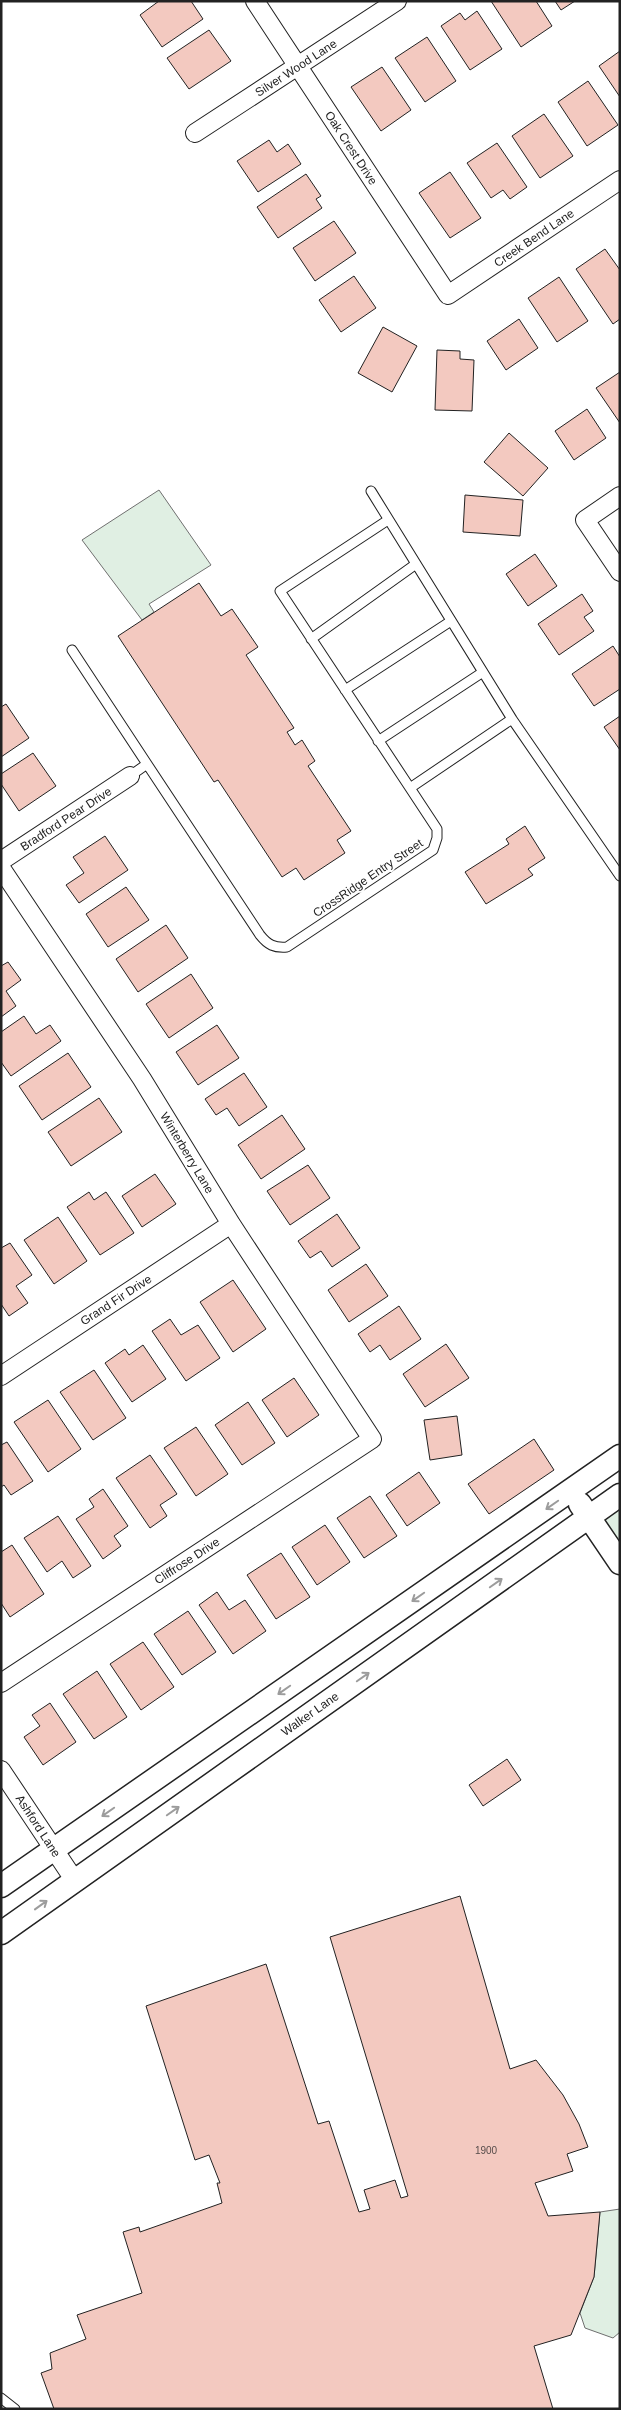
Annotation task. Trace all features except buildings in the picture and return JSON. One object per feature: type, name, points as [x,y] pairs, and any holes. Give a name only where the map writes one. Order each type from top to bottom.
[{"type":"street","name":"Oak Crest Drive","points":[[255,1],[448,295]]},
{"type":"street","name":"Silver Wood Lane","points":[[195,133],[397,1]]},
{"type":"street","name":"Creek Bend Lane","points":[[448,295],[620,180]]},
{"type":"street","points":[[620,496],[585,520],[620,572]]},
{"type":"street","name":"Bradford Pear Drive","points":[[1,861],[130,776]]},
{"type":"street","name":"Winterberry Lane","points":[[1,868],[142,1079],[231,1224],[372,1439]]},
{"type":"street","name":"Grand Fir Drive","points":[[1,1376],[231,1224]]},
{"type":"street","name":"Cliffrose Drive","points":[[1,1683],[372,1439]]},
{"type":"street","points":[[1,1886],[620,1456]]},
{"type":"street","points":[[572,1491],[620,1563]]},
{"type":"street","name":"Walker Lane","points":[[1,1933],[620,1495]]},
{"type":"street","name":"Ashford Lane","points":[[1,1770],[74,1881]]},
{"type":"lane","points":[[371,492],[512,719],[620,876]]},
{"type":"lane","name":"CrossRidge Entry Street","points":[[72,650],[260,934],[268,944],[276,948],[287,947],[433,850],[437,829],[280,591],[388,520]]},
{"type":"lane","points":[[311,639],[416,564]]},
{"type":"lane","points":[[345,690],[451,621]]},
{"type":"lane","points":[[378,741],[483,672]]},
{"type":"lane","points":[[410,788],[512,719]]},
{"type":"lane","points":[[130,776],[147,764]]},
{"type":"lane","points":[[1,2398],[16,2409]]},
{"type":"green space","points":[[159,490],[211,565],[149,604],[154,612],[142,620],[82,540]]},
{"type":"green space","points":[[620,1495],[620,1561],[588,1517]]},
{"type":"green space","points":[[620,2209],[620,2332],[613,2338],[585,2328],[580,2313],[594,2277],[600,2212]]}]
